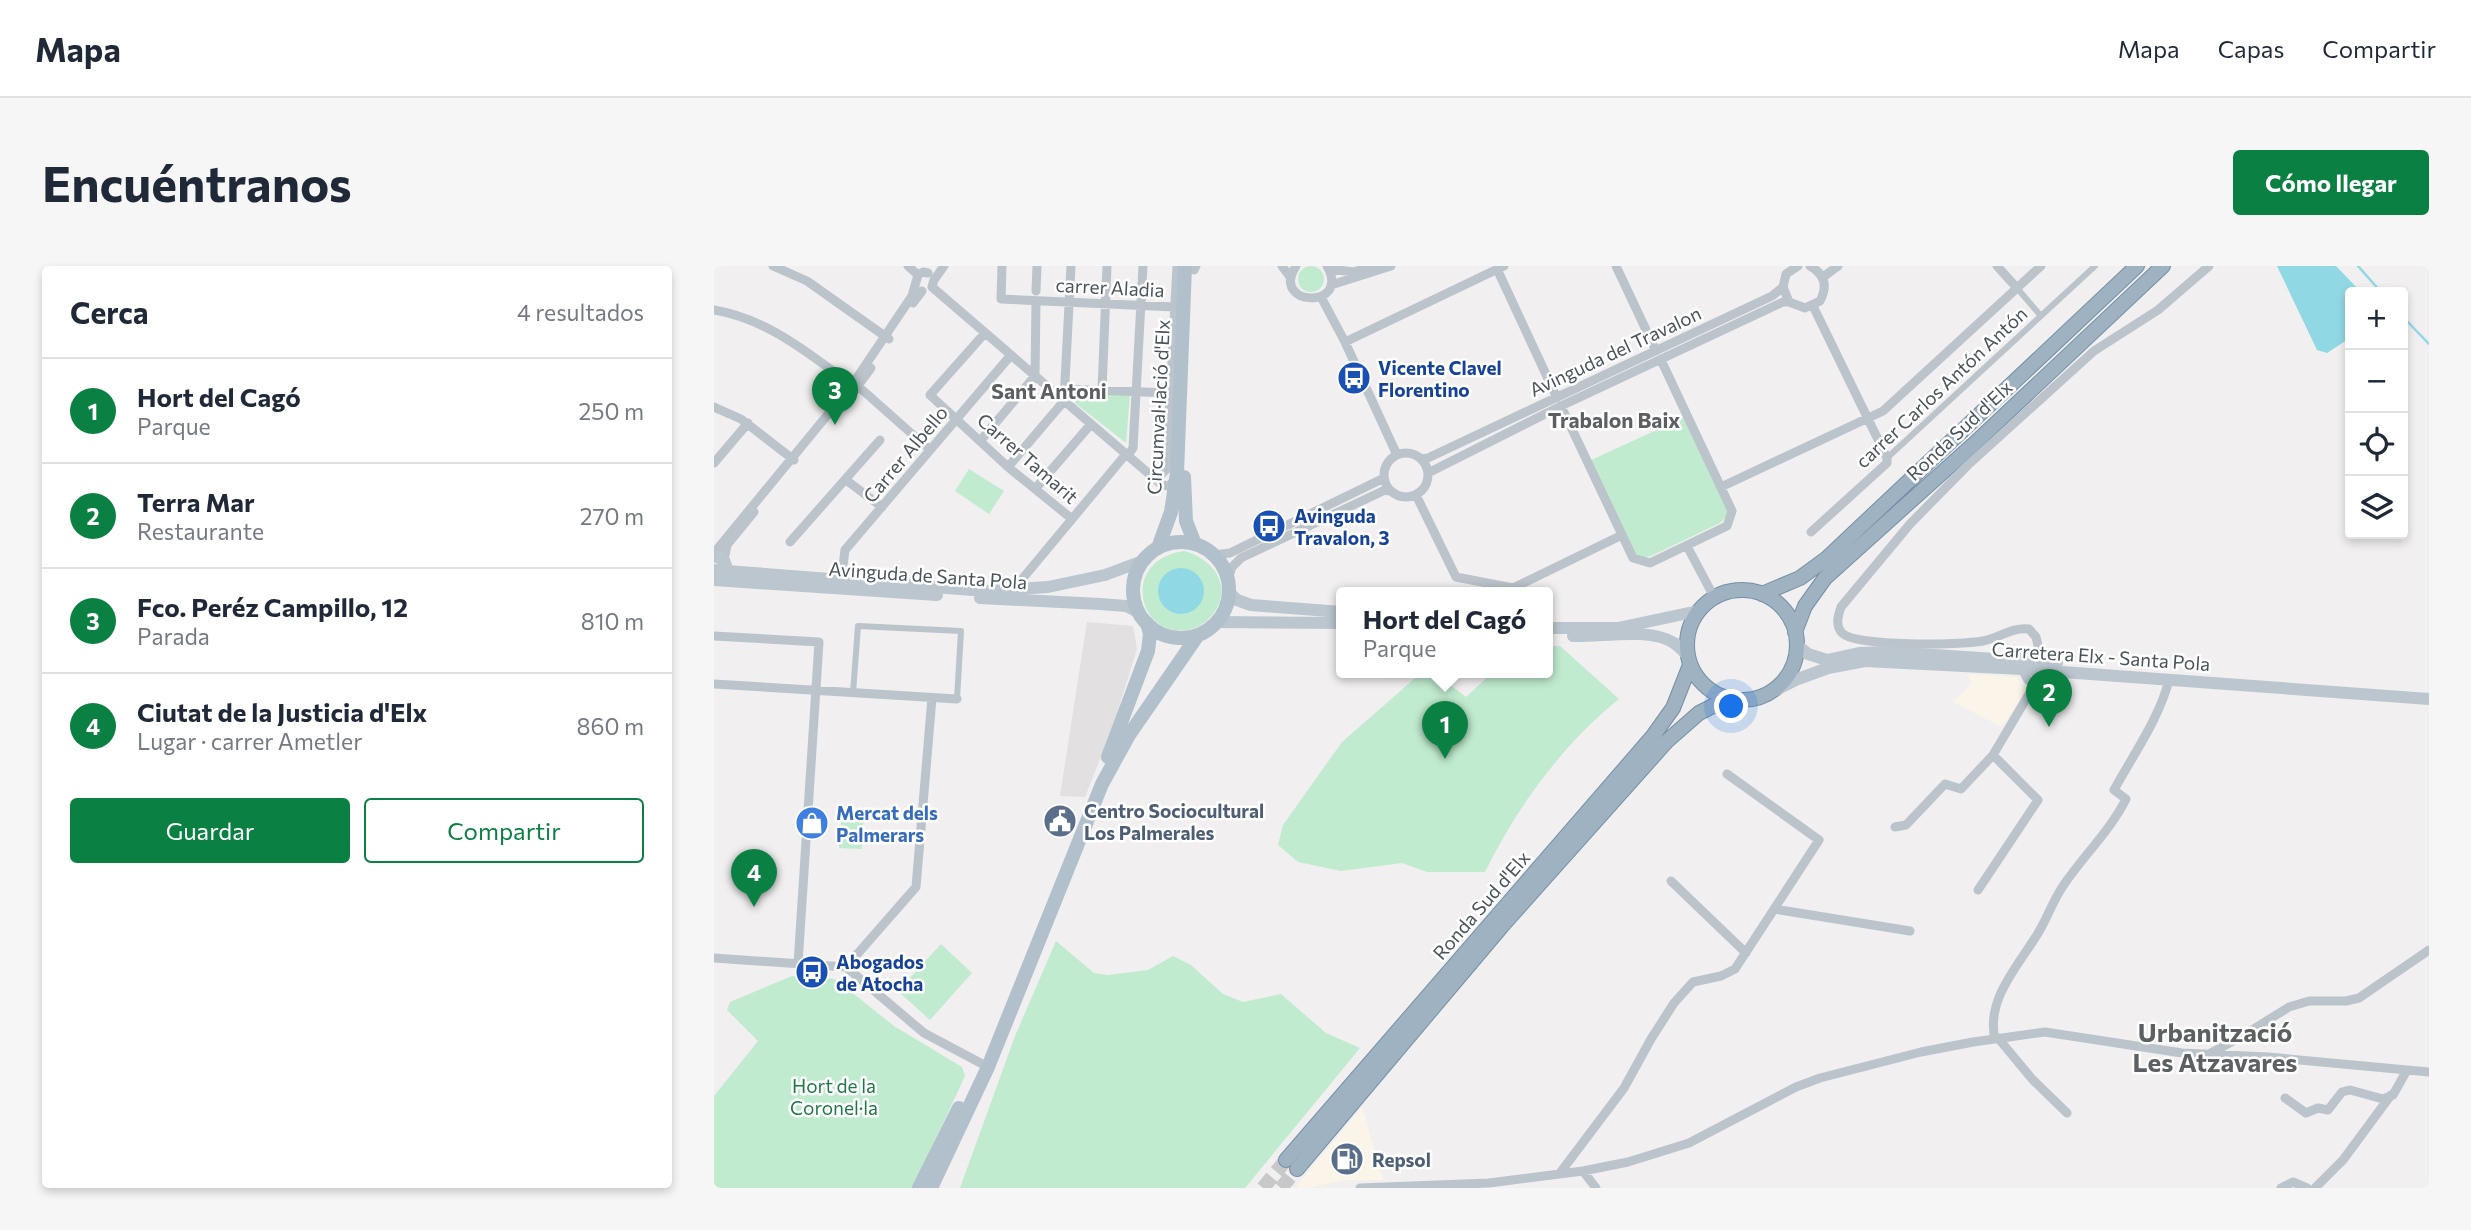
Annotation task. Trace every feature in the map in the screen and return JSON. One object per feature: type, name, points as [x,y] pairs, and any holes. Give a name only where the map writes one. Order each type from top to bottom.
[{"type":"highway","name":"Ronda Sud d'Elx","points":[[1762,594],[1800,578],[1826,559],[2137,266]]},
{"type":"highway","name":"Ronda Sud d'Elx","points":[[1796,638],[1805,607],[1825,578],[1974,444],[2164,266]]},
{"type":"highway","points":[[1738,590],[1762,594],[1777,603],[1789,616],[1796,638],[1791,670],[1776,691],[1750,699],[1727,699],[1711,692],[1698,680],[1688,660],[1688,632],[1698,611],[1714,597],[1738,590]]},
{"type":"highway","name":"Ronda Sud d'Elx","points":[[1688,660],[1673,708],[1653,736],[1291,1164],[1667,741],[1699,713],[1727,699]]},
{"type":"main road","name":"Circumval·lació d'Elx","points":[[1158,548],[1171,512],[1177,473],[1193,267]]},
{"type":"main road","name":"Circumval·lació d'Elx","points":[[1193,267],[1184,487],[1186,521],[1195,544]]},
{"type":"main road","points":[[931,1188],[1100,783],[1149,651],[1150,634],[1134,598],[1137,571],[1144,559],[1158,548],[1170,544],[1195,544],[1214,555],[1223,566],[1237,600],[1251,605],[1336,612]]},
{"type":"main road","name":"Avinguda de Santa Pola","points":[[720,560],[852,579],[986,590],[1048,587],[1105,575],[1144,559]]},
{"type":"main road","name":"Avinguda de Santa Pola","points":[[714,570],[720,560]]},
{"type":"main road","name":"Avinguda de Santa Pola","points":[[714,579],[723,576],[720,560]]},
{"type":"main road","name":"Avinguda de Santa Pola","points":[[714,579],[1126,606],[1142,617]]},
{"type":"main road","points":[[1100,783],[1129,735],[1198,635],[1217,622],[1226,608],[1229,586]]},
{"type":"main road","points":[[1553,628],[1618,628],[1698,611]]},
{"type":"main road","points":[[1142,617],[1158,632],[1171,637],[1198,635]]},
{"type":"main road","points":[[1217,622],[1336,623]]},
{"type":"main road","points":[[1553,635],[1597,637],[1638,634],[1663,638],[1675,643],[1688,660]]},
{"type":"main road","name":"Carretera Elx - Santa Pola","points":[[1796,638],[1808,654],[1827,660],[1859,653],[1889,652],[1991,658],[2169,680],[2429,699]]},
{"type":"main road","name":"Carretera Elx - Santa Pola","points":[[1776,691],[1828,668],[1865,661],[2022,669],[2055,667],[2429,693]]},
{"type":"main road","points":[[919,1188],[984,1065]]},
{"type":"main road","points":[[938,1188],[944,1162]]},
{"type":"street","points":[[908,266],[1162,485],[1169,486],[1174,482],[1177,473]]},
{"type":"street","points":[[720,560],[727,545],[793,459],[856,386],[912,296],[937,266]]},
{"type":"street","points":[[925,282],[944,266]]},
{"type":"street","name":"carrer Aladia","points":[[1002,266],[1001,299],[1036,296],[1069,302],[1175,307]]},
{"type":"street","points":[[981,440],[1035,376],[1037,266]]},
{"type":"street","points":[[1008,467],[1064,401],[1071,266]]},
{"type":"street","points":[[1102,390],[1107,266]]},
{"type":"street","points":[[1014,589],[1133,448],[1143,266]]},
{"type":"street","points":[[1156,479],[1166,470],[1177,266]]},
{"type":"street","points":[[1282,266],[1291,278]]},
{"type":"street","points":[[1296,266],[1291,278],[1292,287],[1297,294],[1312,300],[1321,298],[1331,285],[1391,266]]},
{"type":"street","points":[[1331,285],[1329,268],[1353,272],[1372,266]]},
{"type":"street","points":[[1345,342],[1500,268],[1559,402],[1633,558],[1650,563],[1727,526],[1732,511],[1616,266]]},
{"type":"street","points":[[1796,266],[1786,274],[1783,287],[1789,302],[1799,307],[1813,306],[1820,301],[1824,293],[1823,277],[1810,266]]},
{"type":"street","points":[[1823,277],[1838,266]]},
{"type":"street","points":[[1997,266],[2041,316]]},
{"type":"street","points":[[1721,487],[1883,411],[2041,266]]},
{"type":"street","name":"carrer Carlos Antón Antón","points":[[1811,532],[2095,266]]},
{"type":"street","points":[[2039,650],[2036,637],[2029,629],[2016,628],[1986,640],[1959,645],[1884,642],[1852,640],[1841,632],[1837,621],[1841,607],[1910,524],[1968,465],[2094,351],[2158,310],[2209,266]]},
{"type":"street","points":[[778,267],[807,281],[887,338]]},
{"type":"street","name":"Avinguda del Travalon","points":[[1659,355],[1772,296],[1783,287]]},
{"type":"street","points":[[1321,298],[1345,342],[1397,455]]},
{"type":"street","name":"Avinguda del Travalon","points":[[1421,459],[1559,402],[1659,355],[1783,302],[1789,302]]},
{"type":"street","points":[[1813,306],[1887,458]]},
{"type":"street","points":[[714,310],[756,322],[783,336],[856,386],[930,450]]},
{"type":"street","name":"Carrer Tamarit","points":[[985,333],[930,395],[1008,467],[1072,519]]},
{"type":"street","name":"Carrer Albello","points":[[852,579],[843,566],[845,550],[1011,355]]},
{"type":"street","points":[[1065,389],[1170,393]]},
{"type":"street","name":"Avinguda del Travalon","points":[[1428,472],[1559,402]]},
{"type":"street","points":[[714,407],[748,423],[793,459]]},
{"type":"street","points":[[714,463],[748,423]]},
{"type":"street","points":[[1035,489],[1091,424]]},
{"type":"street","points":[[790,542],[880,440]]},
{"type":"street","points":[[1229,586],[1232,567],[1241,558],[1385,490],[1400,496],[1416,495],[1425,486],[1428,472],[1421,459],[1411,454],[1397,455],[1388,463],[1384,478],[1390,491]]},
{"type":"street","points":[[1214,555],[1230,552],[1384,478]]},
{"type":"street","points":[[846,480],[882,507]]},
{"type":"street","points":[[1416,495],[1456,577],[1508,587]]},
{"type":"street","points":[[1515,587],[1622,535]]},
{"type":"street","points":[[1687,546],[1714,597]]},
{"type":"street","points":[[714,684],[816,691],[957,699],[961,631],[858,626],[853,693]]},
{"type":"street","points":[[714,636],[819,642],[798,964]]},
{"type":"street","points":[[1991,658],[2025,655],[2039,650],[2048,653],[2055,667],[2044,683],[2035,684],[2028,680],[2022,669]]},
{"type":"street","points":[[2067,1113],[1996,1039],[1991,1024],[1997,1000],[2012,972],[2038,935],[2062,887],[2124,804],[2126,799],[2114,790],[2166,692],[2169,680]]},
{"type":"street","points":[[1895,827],[1906,825],[1945,784],[1961,789],[1993,755],[2035,684]]},
{"type":"street","points":[[846,967],[916,887],[932,698]]},
{"type":"street","points":[[1978,890],[2038,800],[1993,755]]},
{"type":"street","points":[[1560,1174],[1624,1088],[1674,1003],[1693,982],[1721,976],[1735,969],[1819,840],[1727,774]]},
{"type":"street","points":[[1671,881],[1745,953]]},
{"type":"street","points":[[1774,909],[1910,931]]},
{"type":"street","points":[[2209,1054],[2290,1007],[2309,1001],[2346,1001],[2359,998],[2429,950]]},
{"type":"street","points":[[714,958],[846,967],[924,1033],[984,1065]]},
{"type":"street","points":[[1360,1188],[1489,1183],[1583,1171],[1628,1162],[1689,1143],[1796,1087],[1820,1078],[1922,1052],[2045,1032],[2170,1051],[2429,1072]]},
{"type":"street","points":[[2315,1188],[2343,1160],[2407,1070]]},
{"type":"street","points":[[2285,1098],[2306,1113],[2318,1108],[2328,1110],[2342,1092],[2350,1090],[2383,1099],[2391,1095]]},
{"type":"street","points":[[1583,1171],[1596,1188]]},
{"type":"street","points":[[2281,1188],[2293,1182],[2307,1188]]},
{"type":"shaded area","points":[[1087,622],[1133,626],[1137,649],[1112,729],[1085,797],[1060,796]]},
{"type":"shaded area","points":[[1967,674],[2016,677],[2027,688],[2002,727],[1953,702],[1972,683]]},
{"type":"shaded area","points":[[1362,1107],[1383,1180],[1343,1180],[1308,1188],[1297,1185]]},
{"type":"green space","points":[[1311,266],[1320,270],[1324,279],[1320,288],[1311,292],[1302,288],[1298,279],[1302,270]]},
{"type":"green space","points":[[1076,393],[1130,395],[1126,443],[1075,403]]},
{"type":"green space","points":[[1685,417],[1728,508],[1726,517],[1720,523],[1642,558],[1634,553],[1589,461]]},
{"type":"green space","points":[[969,469],[1004,491],[989,514],[955,491]]},
{"type":"green space","points":[[1184,551],[1201,558],[1214,571],[1219,578],[1221,596],[1216,610],[1205,622],[1195,628],[1176,630],[1160,625],[1149,614],[1143,600],[1143,584],[1150,569],[1163,558]]},
{"type":"green space","points":[[1553,646],[1560,646],[1619,699],[1579,736],[1543,778],[1511,824],[1485,872],[1427,872],[1402,863],[1341,871],[1298,862],[1278,845],[1283,825],[1342,742],[1415,678],[1441,678],[1466,697],[1487,678],[1553,678]]},
{"type":"green space","points":[[842,809],[864,810],[862,849],[839,848]]},
{"type":"green space","points":[[1056,941],[1094,973],[1108,975],[1148,970],[1173,956],[1191,965],[1223,994],[1243,1002],[1281,994],[1326,1033],[1360,1048],[1245,1188],[960,1188],[1015,1036]]},
{"type":"green space","points":[[941,944],[972,973],[930,1020],[898,991]]},
{"type":"green space","name":"Hort de la Coronel·la","points":[[792,976],[835,979],[894,1026],[962,1067],[965,1076],[913,1188],[714,1188],[714,1096],[758,1041],[727,1010],[730,1002]]},
{"type":"water","points":[[2277,266],[2336,266],[2356,287],[2345,287],[2345,341],[2327,353],[2317,350]]},
{"type":"water","points":[[1181,568],[1197,575],[1204,591],[1197,607],[1181,614],[1165,607],[1158,591],[1165,575]]},
{"type":"waterway","points":[[2358,266],[2377,287]]},
{"type":"waterway","points":[[2408,322],[2429,344]]},
{"type":"tunnel","points":[[1263,1188],[1286,1160]]},
{"type":"tunnel","points":[[1281,1188],[1297,1169]]},
{"type":"place","name":"Vicente Clavel Florentino","points":[[1354,378]]},
{"type":"place","name":"Fco. Peréz Campillo, 12","points":[[835,425]]},
{"type":"place","name":"Avinguda Travalon, 3","points":[[1269,526]]},
{"type":"place","name":"Terra Mar","points":[[2049,727]]},
{"type":"place","name":"Hort del Cagó","points":[[1445,759]]},
{"type":"place","name":"Centro Sociocultural Los Palmerales","points":[[1060,821]]},
{"type":"place","name":"Mercat dels Palmerars","points":[[812,823]]},
{"type":"place","name":"Ciutat de la Justicia d'Elx","points":[[754,907]]},
{"type":"place","name":"Abogados de Atocha","points":[[812,972]]},
{"type":"place","name":"Repsol","points":[[1347,1159]]},
{"type":"district","name":"Sant Antoni","points":[[1049,390]]},
{"type":"district","name":"Trabalon Baix","points":[[1614,419]]},
{"type":"district","name":"Urbanització Les Atzavares","points":[[2215,1046]]}]
